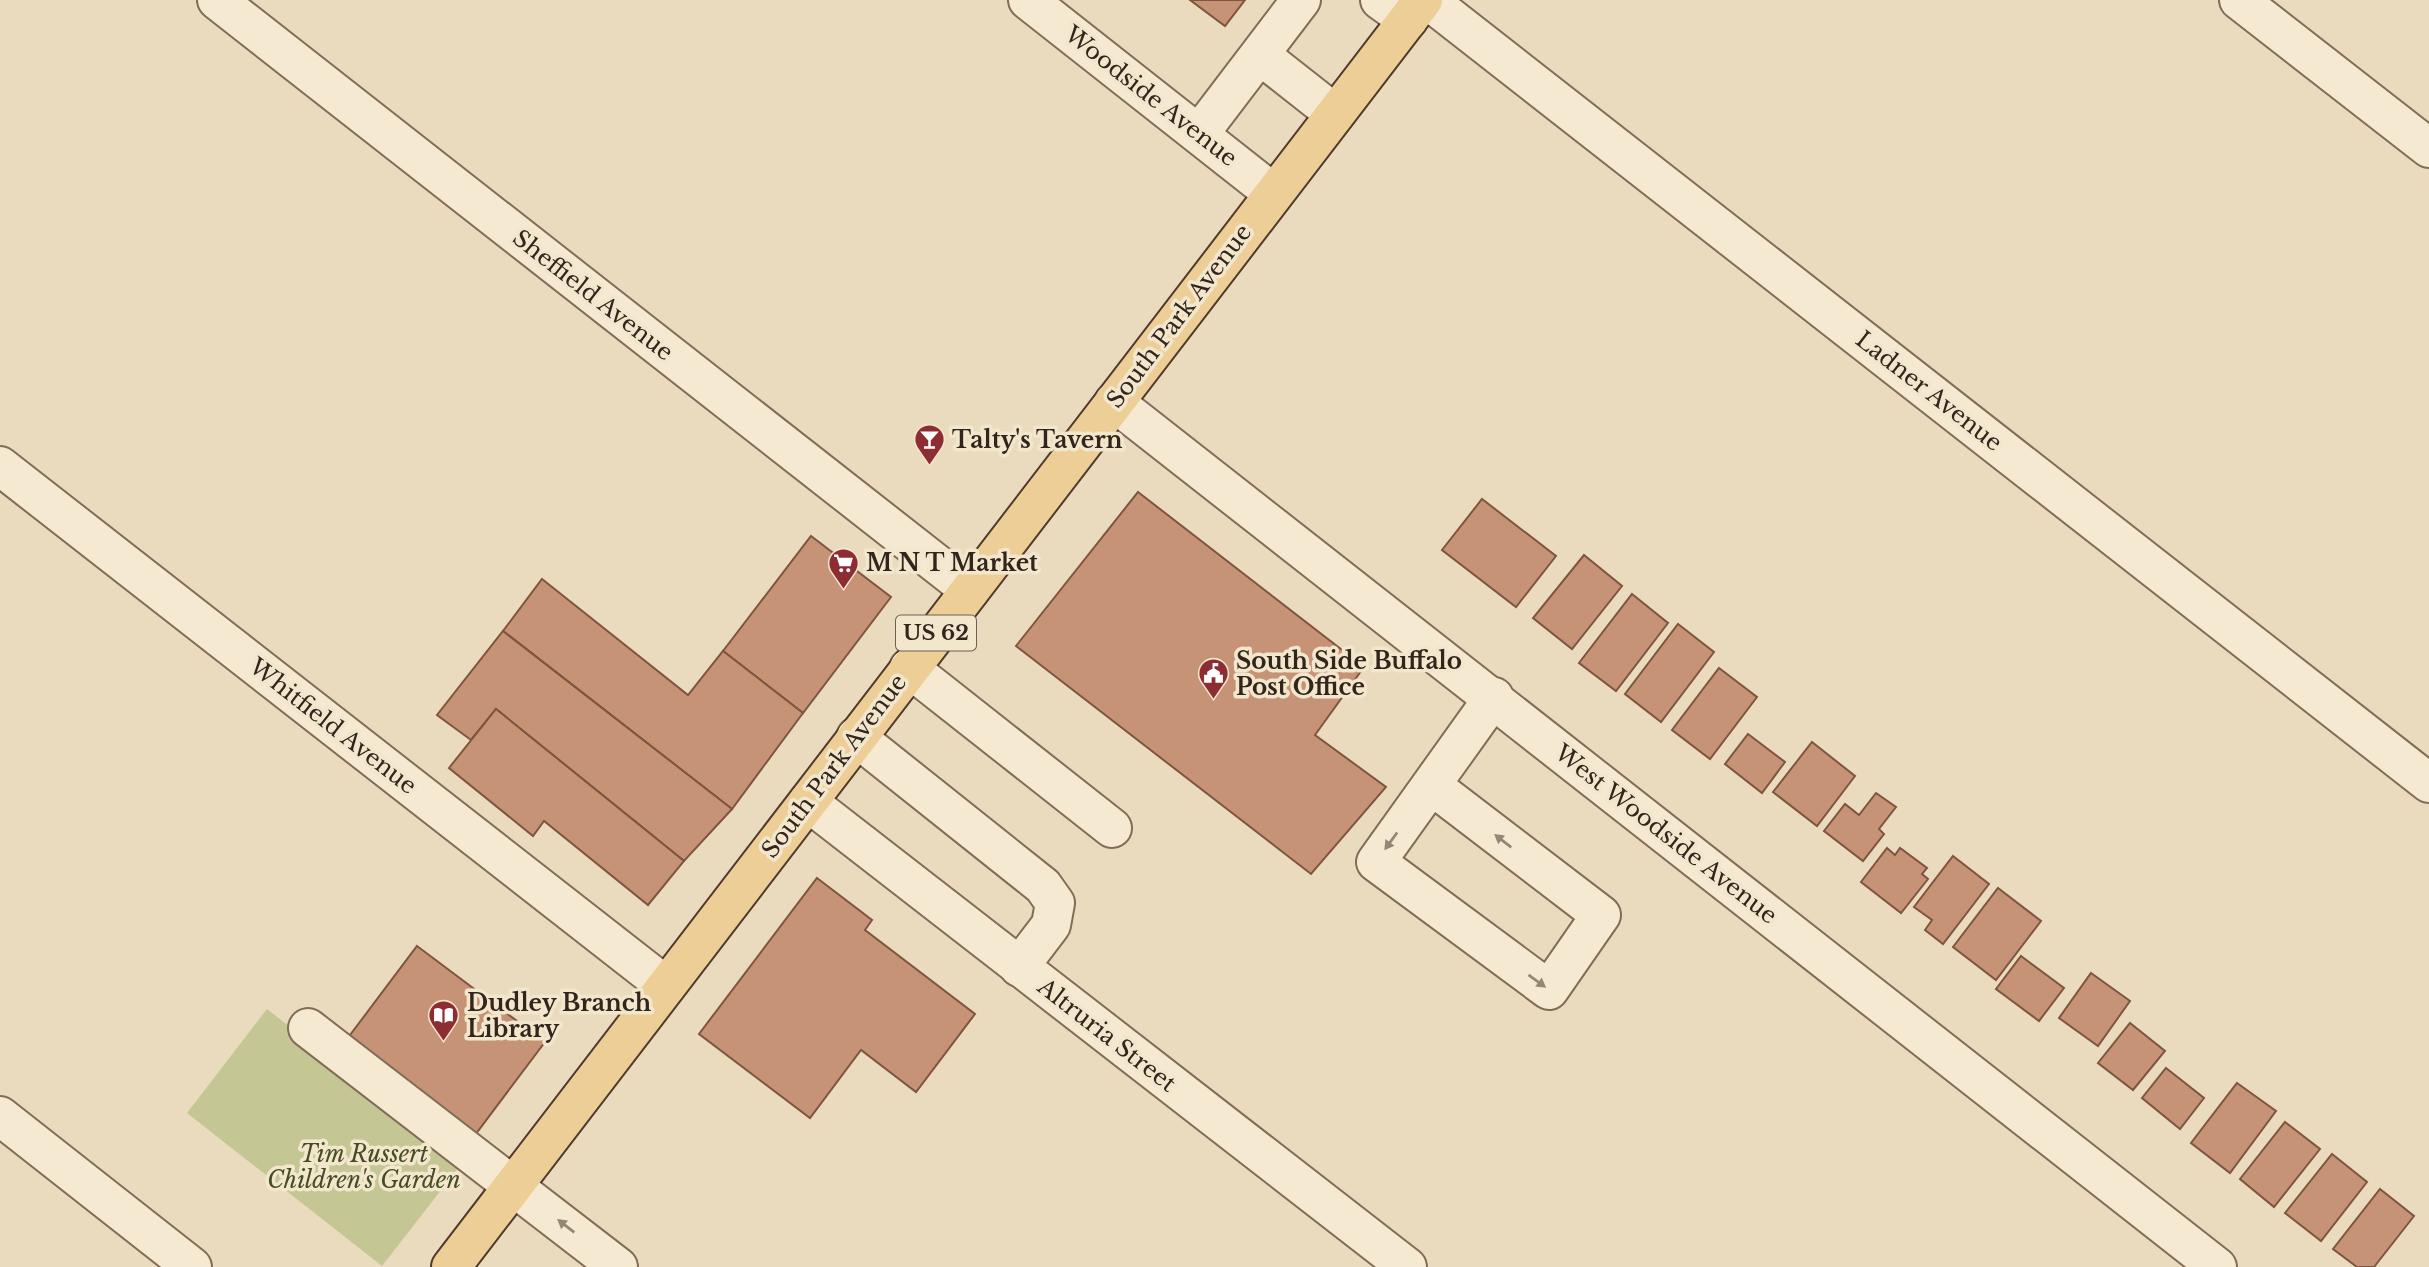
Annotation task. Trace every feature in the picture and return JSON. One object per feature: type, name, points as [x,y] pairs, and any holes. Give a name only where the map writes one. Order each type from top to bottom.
[{"type":"main road","name":"South Park Avenue","points":[[451,1267],[1335,114],[1410,5]]},
{"type":"street","name":"Sheffield Avenue","points":[[217,0],[970,590]]},
{"type":"street","name":"Woodside Avenue","points":[[1028,0],[1273,192]]},
{"type":"street","points":[[1199,134],[1301,0]]},
{"type":"street","points":[[2239,0],[2429,148]]},
{"type":"street","name":"Ladner Avenue","points":[[1410,5],[2429,783]]},
{"type":"street","points":[[1260,55],[1335,114]]},
{"type":"street","name":"West Woodside Avenue","points":[[1114,402],[1494,697],[2217,1267]]},
{"type":"street","name":"Whitfield Avenue","points":[[0,466],[666,986]]},
{"type":"street","points":[[909,668],[1112,828]]},
{"type":"street","points":[[1431,785],[1601,915],[1549,990],[1376,862],[1431,785],[1494,697]]},
{"type":"street","points":[[856,737],[1043,886],[1055,903],[1051,925],[1019,967]]},
{"type":"street","name":"Altruria Street","points":[[808,802],[1407,1267]]},
{"type":"street","points":[[308,1028],[618,1267]]},
{"type":"street","points":[[0,1115],[191,1267]]},
{"type":"green space","name":"Tim Russert Children's Garden","points":[[267,1009],[463,1162],[382,1266],[187,1113]]},
{"type":"building","points":[[1190,0],[1245,0],[1225,26]]},
{"type":"building","name":"South Side Buffalo Post Office","points":[[1138,492],[1364,667],[1315,735],[1386,787],[1311,874],[1016,646]]},
{"type":"building","points":[[1482,499],[1556,556],[1516,607],[1442,550]]},
{"type":"building","points":[[811,536],[891,597],[803,713],[723,651]]},
{"type":"building","points":[[1584,555],[1622,586],[1572,649],[1533,618]]},
{"type":"building","points":[[542,579],[688,695],[723,651],[803,713],[732,809],[503,631]]},
{"type":"building","points":[[1632,594],[1668,623],[1616,691],[1579,663]]},
{"type":"building","points":[[1678,624],[1714,652],[1661,722],[1625,694]]},
{"type":"building","points":[[503,631],[732,809],[684,861],[496,709],[471,740],[437,715]]},
{"type":"building","points":[[1719,668],[1757,697],[1710,759],[1672,730]]},
{"type":"building","points":[[496,709],[684,861],[648,905],[544,821],[533,836],[449,768]]},
{"type":"building","points":[[1748,734],[1785,762],[1762,793],[1725,764]]},
{"type":"building","points":[[1812,742],[1855,776],[1817,826],[1773,792]]},
{"type":"building","points":[[1876,793],[1896,807],[1879,829],[1884,834],[1863,861],[1824,831],[1845,804],[1859,815]]},
{"type":"building","points":[[1887,848],[1895,855],[1900,848],[1927,868],[1922,874],[1928,879],[1901,913],[1861,882]]},
{"type":"building","points":[[1953,856],[1989,884],[1943,944],[1925,930],[1932,920],[1914,907]]},
{"type":"building","points":[[817,878],[872,920],[865,930],[975,1014],[916,1092],[861,1050],[810,1118],[699,1034]]},
{"type":"building","points":[[1998,888],[2041,921],[1996,980],[1953,947]]},
{"type":"building","name":"Dudley Branch Library","points":[[417,946],[545,1042],[472,1139],[344,1043]]},
{"type":"building","points":[[2021,956],[2064,988],[2039,1021],[1996,989]]},
{"type":"building","points":[[2091,973],[2130,1001],[2098,1046],[2059,1018]]},
{"type":"building","points":[[2130,1023],[2165,1051],[2133,1090],[2098,1063]]},
{"type":"building","points":[[2166,1068],[2204,1098],[2180,1129],[2142,1098]]},
{"type":"building","points":[[2237,1083],[2276,1111],[2230,1173],[2191,1143]]},
{"type":"building","points":[[2285,1122],[2320,1149],[2274,1207],[2240,1179]]},
{"type":"building","points":[[2332,1154],[2367,1182],[2321,1241],[2285,1213]]},
{"type":"building","points":[[2380,1189],[2414,1216],[2374,1267],[2357,1267],[2333,1249]]},
{"type":"place","name":"Talty's Tavern","points":[[929,467]]},
{"type":"place","name":"M N T Market","points":[[843,590]]},
{"type":"place","name":"South Side Buffalo Post Office","points":[[1213,701]]},
{"type":"place","name":"Dudley Branch Library","points":[[444,1043]]}]
